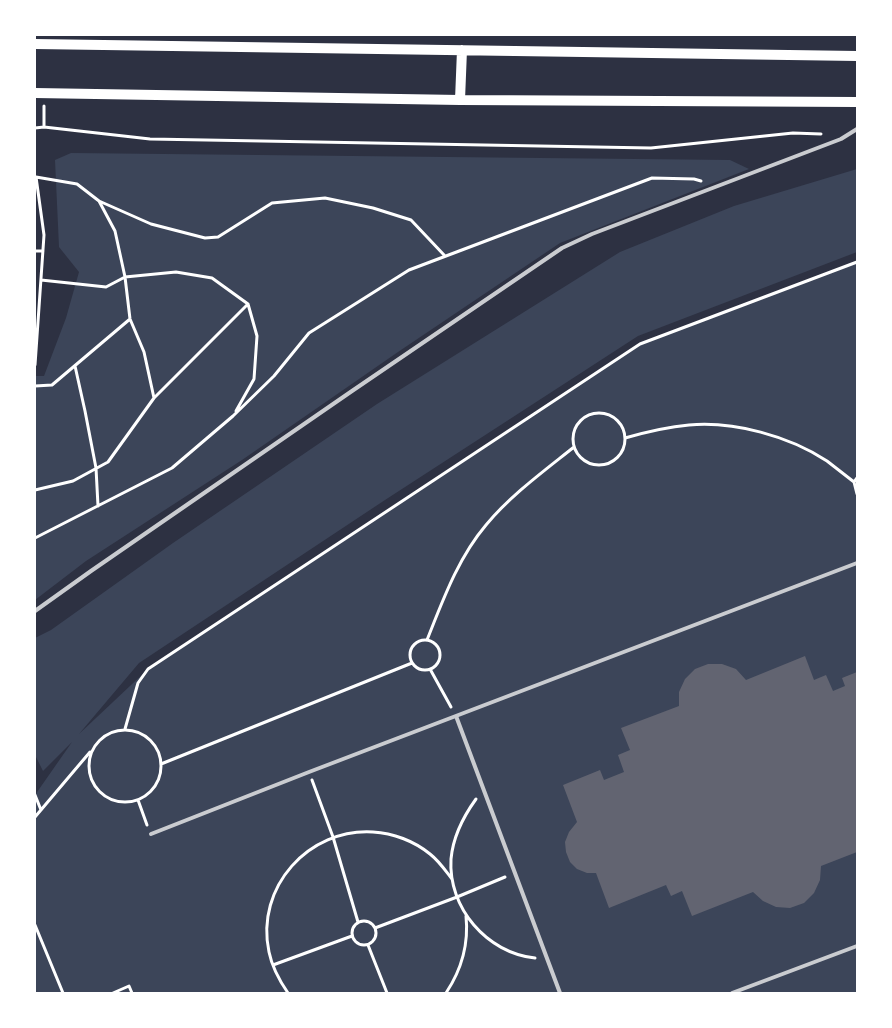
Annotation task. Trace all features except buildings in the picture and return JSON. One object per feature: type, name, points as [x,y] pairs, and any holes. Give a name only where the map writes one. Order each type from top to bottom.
[{"type":"main road","points":[[35,44],[857,56]]},
{"type":"main road","points":[[460,100],[462,50]]},
{"type":"main road","points":[[40,93],[460,100],[857,102]]},
{"type":"lane","points":[[35,611],[556,252],[592,234],[842,139],[857,129]]},
{"type":"lane","points":[[151,834],[857,563]]},
{"type":"lane","points":[[456,716],[560,993]]},
{"type":"lane","points":[[732,993],[857,946]]},
{"type":"path","points":[[40,93],[44,127]]},
{"type":"path","points":[[35,128],[44,127],[150,139],[651,148],[793,133],[822,134]]},
{"type":"path","points":[[35,365],[37,312],[44,235],[36,177],[77,184],[99,201],[151,224],[205,238],[218,237],[272,203],[325,198],[373,208],[410,220],[445,256]]},
{"type":"path","points":[[35,538],[172,468],[233,416],[274,376],[309,333],[409,270],[652,178],[694,178],[716,186]]},
{"type":"path","points":[[99,201],[115,231],[125,278],[130,319],[144,352],[154,398]]},
{"type":"path","points":[[35,251],[43,251]]},
{"type":"path","points":[[125,729],[138,683],[148,669],[640,344],[857,262]]},
{"type":"path","points":[[41,280],[106,287],[125,278],[176,272],[212,278],[248,304],[257,336],[254,379],[233,416]]},
{"type":"path","points":[[35,490],[73,481],[108,462],[154,398],[248,304]]},
{"type":"path","points":[[35,386],[52,385],[130,319]]},
{"type":"path","points":[[75,366],[96,468],[98,506]]},
{"type":"path","points":[[595,413],[606,414],[616,419],[623,427],[625,438],[624,449],[618,458],[609,464],[598,466],[588,463],[579,456],[574,447],[577,425],[585,417],[595,413]]},
{"type":"path","points":[[625,438],[655,430],[691,425],[726,426],[761,432],[794,444],[826,461],[854,482],[857,494]]},
{"type":"path","points":[[427,640],[455,572],[485,526],[507,502],[574,447]]},
{"type":"path","points":[[854,482],[857,478]]},
{"type":"path","points":[[427,640],[436,646],[440,656],[435,666],[425,670],[415,667],[410,658],[410,652],[416,643],[427,640]]},
{"type":"path","points":[[161,764],[412,663]]},
{"type":"path","points":[[430,669],[456,716]]},
{"type":"path","points":[[35,818],[99,740],[111,732],[125,729],[138,732],[150,740],[158,751],[161,764],[160,775],[156,785],[149,793],[138,800],[126,802],[111,800],[99,792],[91,780],[88,766],[91,752]]},
{"type":"path","points":[[309,772],[333,837],[358,922]]},
{"type":"path","points":[[484,789],[461,823],[454,841],[451,860],[452,879],[457,897],[468,918],[483,936],[503,949],[525,957],[548,960]]},
{"type":"path","points":[[35,795],[41,810]]},
{"type":"path","points":[[138,800],[151,834]]},
{"type":"path","points":[[288,993],[273,965],[267,935],[267,920],[275,891],[282,878],[302,855],[314,846],[333,837],[362,831],[380,832],[397,836],[414,843],[429,853],[442,865],[452,879]]},
{"type":"path","points":[[375,928],[515,873]]},
{"type":"path","points":[[446,993],[454,982],[466,949],[465,913]]},
{"type":"path","points":[[368,921],[377,932],[376,938],[368,945],[358,944],[352,936],[353,928],[358,922],[368,921]]},
{"type":"path","points":[[35,925],[62,993]]},
{"type":"path","points":[[273,965],[352,936]]},
{"type":"path","points":[[368,945],[387,993]]},
{"type":"path","points":[[113,993],[129,986],[132,993]]},
{"type":"shaded area","points":[[71,153],[730,160],[749,169],[560,243],[242,460],[86,561],[35,600],[35,376],[44,376],[66,318],[79,272],[59,247],[55,160]]},
{"type":"shaded area","points":[[857,169],[857,252],[638,336],[385,500],[139,663],[79,734],[148,669],[640,344],[857,262],[857,993],[35,993],[35,795],[72,742],[43,771],[35,755],[35,638],[51,630],[173,543],[377,404],[620,252],[734,206]]}]
